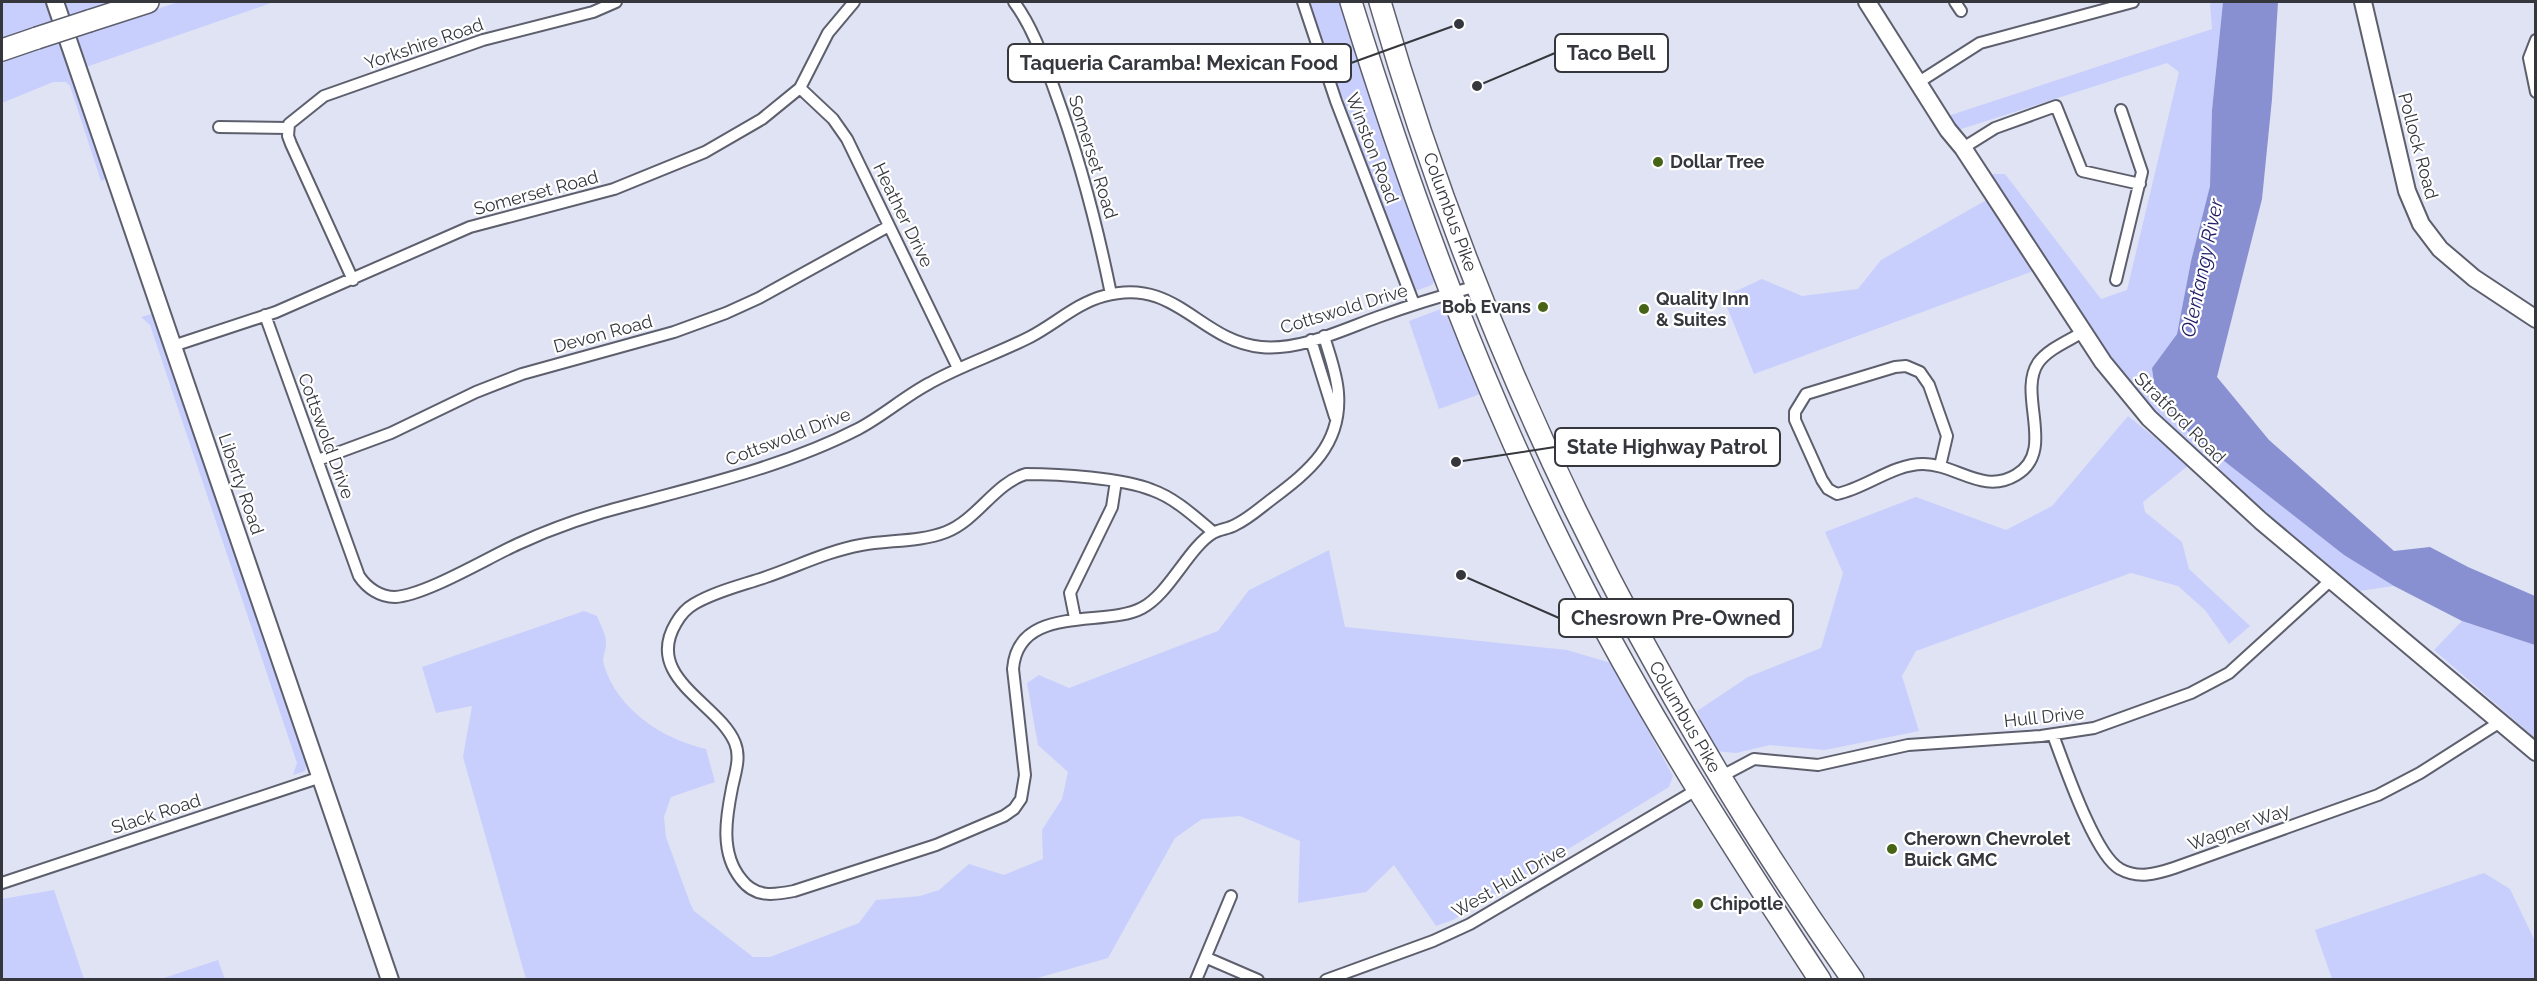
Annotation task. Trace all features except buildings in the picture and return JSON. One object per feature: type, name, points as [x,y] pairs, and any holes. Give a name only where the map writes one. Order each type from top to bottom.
[{"type":"highway","points":[[2,50],[147,2]]},
{"type":"highway","name":"Columbus Pike","points":[[1351,2],[1374,77],[1450,294],[1647,653],[1720,777],[1793,894],[1853,980]]},
{"type":"highway","name":"Columbus Pike","points":[[1380,2],[1464,257],[1477,286],[1512,404],[1575,572],[1635,683],[1698,789],[1820,980]]},
{"type":"highway","points":[[1635,683],[1651,691],[1701,768],[1708,774],[1720,777]]},
{"type":"highway","points":[[1698,789],[1718,798],[1779,889],[1793,894]]},
{"type":"street","name":"Liberty Road","points":[[56,2],[390,980]]},
{"type":"street","name":"Yorkshire Road","points":[[288,128],[312,103],[324,96],[483,40],[593,12],[616,2]]},
{"type":"street","name":"Somerset Road","points":[[173,346],[264,315],[353,280],[424,245],[471,227],[614,189],[676,165],[762,119],[800,88],[828,33],[854,2]]},
{"type":"street","name":"Somerset Road","points":[[1014,2],[1035,37],[1077,153],[1098,229],[1111,294]]},
{"type":"street","name":"Winston Road","points":[[1304,2],[1336,101],[1414,304]]},
{"type":"street","name":"Stratford Road","points":[[1867,2],[1948,130],[1963,148],[2083,332],[2116,380],[2148,418],[2261,521],[2535,752]]},
{"type":"street","points":[[1919,82],[1980,44],[2133,2]]},
{"type":"street","name":"Pollock Road","points":[[2363,2],[2407,190],[2421,224],[2440,249],[2474,278],[2535,319]]},
{"type":"street","points":[[2534,87],[2529,58],[2535,40]]},
{"type":"street","name":"Heather Drive","points":[[800,88],[842,129],[958,368]]},
{"type":"street","points":[[1963,148],[1995,128],[2056,106],[2082,171],[2140,184]]},
{"type":"street","points":[[2116,280],[2142,172],[2121,110]]},
{"type":"street","points":[[219,127],[288,128],[291,144],[353,280]]},
{"type":"street","name":"Devon Road","points":[[318,460],[391,433],[476,392],[522,374],[635,344],[726,313],[759,298],[890,226]]},
{"type":"street","name":"Cottswold Drive","points":[[264,315],[359,576],[374,591],[396,597],[437,582],[574,521],[703,487],[838,438],[876,418],[926,384],[1024,340],[1072,310],[1111,294],[1121,292],[1161,298],[1188,310],[1216,332],[1246,345],[1275,348],[1311,340],[1414,304],[1477,286]]},
{"type":"street","points":[[1940,466],[1947,436],[1925,378],[1906,366],[1895,367],[1806,394],[1795,412],[1796,420],[1822,480],[1828,489],[1837,494],[1911,465],[1940,466],[1990,483],[1998,483],[2023,469],[2036,439],[2032,389],[2037,364],[2048,353],[2083,332]]},
{"type":"street","points":[[1213,532],[1163,495],[1116,481],[1033,474],[1020,476],[971,516],[946,531],[833,553],[694,604],[676,622],[669,646],[679,680],[727,729],[737,749],[737,768],[726,832],[729,857],[738,876],[749,887],[762,894],[772,896],[794,891],[936,845],[1004,816],[1014,809],[1024,789],[1025,775],[1013,669],[1014,657],[1022,644],[1034,633],[1052,625],[1075,618],[1125,614],[1146,606],[1213,532],[1236,525],[1306,474],[1327,447],[1335,417],[1338,393],[1324,336]]},
{"type":"street","points":[[1311,340],[1335,417]]},
{"type":"street","points":[[1075,618],[1070,593],[1112,507],[1116,481]]},
{"type":"street","name":"Hull Drive","points":[[1720,777],[1754,759],[1818,765],[1908,745],[2053,735],[2094,728],[2210,684],[2239,665],[2331,580]]},
{"type":"street","name":"Wagner Way","points":[[2053,735],[2103,852],[2119,869],[2142,875],[2174,868],[2378,795],[2420,773],[2500,722]]},
{"type":"street","name":"Slack Road","points":[[2,883],[321,777]]},
{"type":"street","name":"West Hull Drive","points":[[1326,980],[1433,941],[1470,924],[1698,789]]},
{"type":"street","points":[[1196,980],[1231,896]]},
{"type":"street","points":[[1207,958],[1258,980]]},
{"type":"shaded area","points":[[2,2],[49,2],[56,21],[2,39]]},
{"type":"shaded area","points":[[60,2],[111,2],[65,17]]},
{"type":"shaded area","points":[[179,2],[274,2],[83,68],[72,36]]},
{"type":"shaded area","points":[[1310,2],[1343,2],[1435,280],[1432,285],[1415,291],[1335,78]]},
{"type":"shaded area","points":[[2210,2],[2223,2],[2212,110],[2210,186],[2191,261],[2177,334],[2152,368],[2191,435],[2344,555],[2394,586],[2359,591],[2245,497],[2163,422],[2096,343],[2058,288],[1988,174],[2005,174],[2101,299],[2127,290],[2179,72],[2167,63],[1958,130],[1948,116],[2212,29]]},
{"type":"shaded area","points":[[61,40],[108,178],[101,181],[70,86],[66,82],[53,82],[2,103],[2,61]]},
{"type":"shaded area","points":[[1990,198],[2036,270],[1754,374],[1723,297],[1762,279],[1802,296],[1858,289],[1881,260]]},
{"type":"shaded area","points":[[1441,309],[1448,311],[1483,393],[1439,409],[1409,321]]},
{"type":"shaded area","points":[[155,313],[308,759],[305,771],[293,775],[297,763],[150,325],[141,317]]},
{"type":"shaded area","points":[[2128,416],[2189,465],[2143,502],[2145,512],[2182,542],[2189,569],[2250,626],[2229,644],[2205,610],[2178,586],[2131,573],[1916,651],[1902,676],[1919,731],[1825,750],[1770,745],[1736,753],[1715,751],[1697,711],[1748,677],[1821,648],[1843,573],[1825,532],[1916,497],[2006,530],[2052,506]]},
{"type":"shaded area","points":[[1329,550],[1345,627],[1567,650],[1611,663],[1673,776],[1669,787],[1453,920],[1436,926],[1394,865],[1366,892],[1298,903],[1300,841],[1240,816],[1202,819],[1175,838],[1108,958],[1034,979],[526,979],[463,757],[472,706],[436,713],[422,667],[584,611],[597,616],[606,639],[604,665],[619,695],[643,720],[658,730],[673,738],[706,749],[715,782],[671,797],[664,817],[666,837],[694,911],[753,957],[770,957],[859,923],[876,900],[920,896],[939,890],[969,864],[1004,875],[1043,859],[1042,830],[1062,799],[1068,772],[1038,745],[1027,683],[1039,675],[1069,688],[1218,631],[1249,590]]},
{"type":"shaded area","points":[[2462,621],[2535,645],[2535,738],[2434,650]]},
{"type":"shaded area","points":[[2484,873],[2510,889],[2535,941],[2535,979],[2332,979],[2315,930]]},
{"type":"shaded area","points":[[54,890],[84,979],[2,979],[2,899]]},
{"type":"shaded area","points":[[218,960],[225,979],[161,979]]},
{"type":"water","name":"Olentangy River","points":[[2223,2],[2278,2],[2272,99],[2262,199],[2217,377],[2269,440],[2394,551],[2430,547],[2468,567],[2535,596],[2535,645],[2462,621],[2394,586],[2344,555],[2191,435],[2155,390],[2152,368],[2177,334],[2191,261],[2210,186],[2212,110]]},
{"type":"place","name":"Taqueria Caramba! Mexican Food","points":[[1459,24]]},
{"type":"place","name":"Taco Bell","points":[[1477,86]]},
{"type":"place","name":"Dollar Tree","points":[[1658,162]]},
{"type":"place","name":"Bob Evans","points":[[1543,307]]},
{"type":"place","name":"Quality Inn & Suites","points":[[1644,309]]},
{"type":"place","name":"State Highway Patrol","points":[[1456,462]]},
{"type":"place","name":"Chesrown Pre-Owned","points":[[1461,575]]},
{"type":"place","name":"Cherown Chevrolet Buick GMC","points":[[1892,849]]},
{"type":"place","name":"Chipotle","points":[[1698,904]]}]
